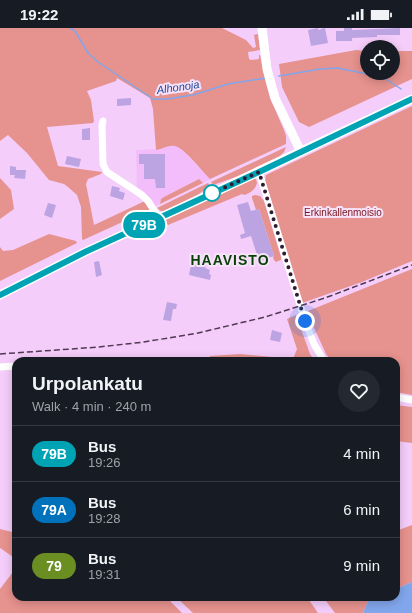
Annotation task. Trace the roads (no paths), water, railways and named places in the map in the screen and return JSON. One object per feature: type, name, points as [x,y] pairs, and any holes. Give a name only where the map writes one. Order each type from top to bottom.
[{"type":"main road","points":[[262,28],[267,69],[275,98],[301,152]]},
{"type":"main road","points":[[159,218],[412,99]]},
{"type":"street","points":[[0,295],[85,252],[159,218],[148,200],[107,172],[104,164],[102,125],[104,121]]},
{"type":"street","points":[[259,172],[305,321],[314,344],[322,357]]},
{"type":"street","points":[[0,367],[12,366]]},
{"type":"street","points":[[400,398],[412,400]]},
{"type":"water","points":[[412,582],[412,613],[363,613],[368,601],[400,601],[400,587]]},
{"type":"waterway","name":"Alhonoja","points":[[70,28],[75,31],[88,53],[98,62],[153,99],[167,99],[193,95],[228,84],[266,78]]},
{"type":"waterway","name":"Alhonoja","points":[[279,76],[320,69],[337,68],[383,77],[401,89]]},
{"type":"railway","points":[[0,354],[99,347],[144,342],[198,333],[265,317],[325,298],[412,265]]},
{"type":"district","name":"HAAVISTO","points":[[230,260]]},
{"type":"park label","name":"Erkinkallenmoisio","points":[[343,212]]}]
